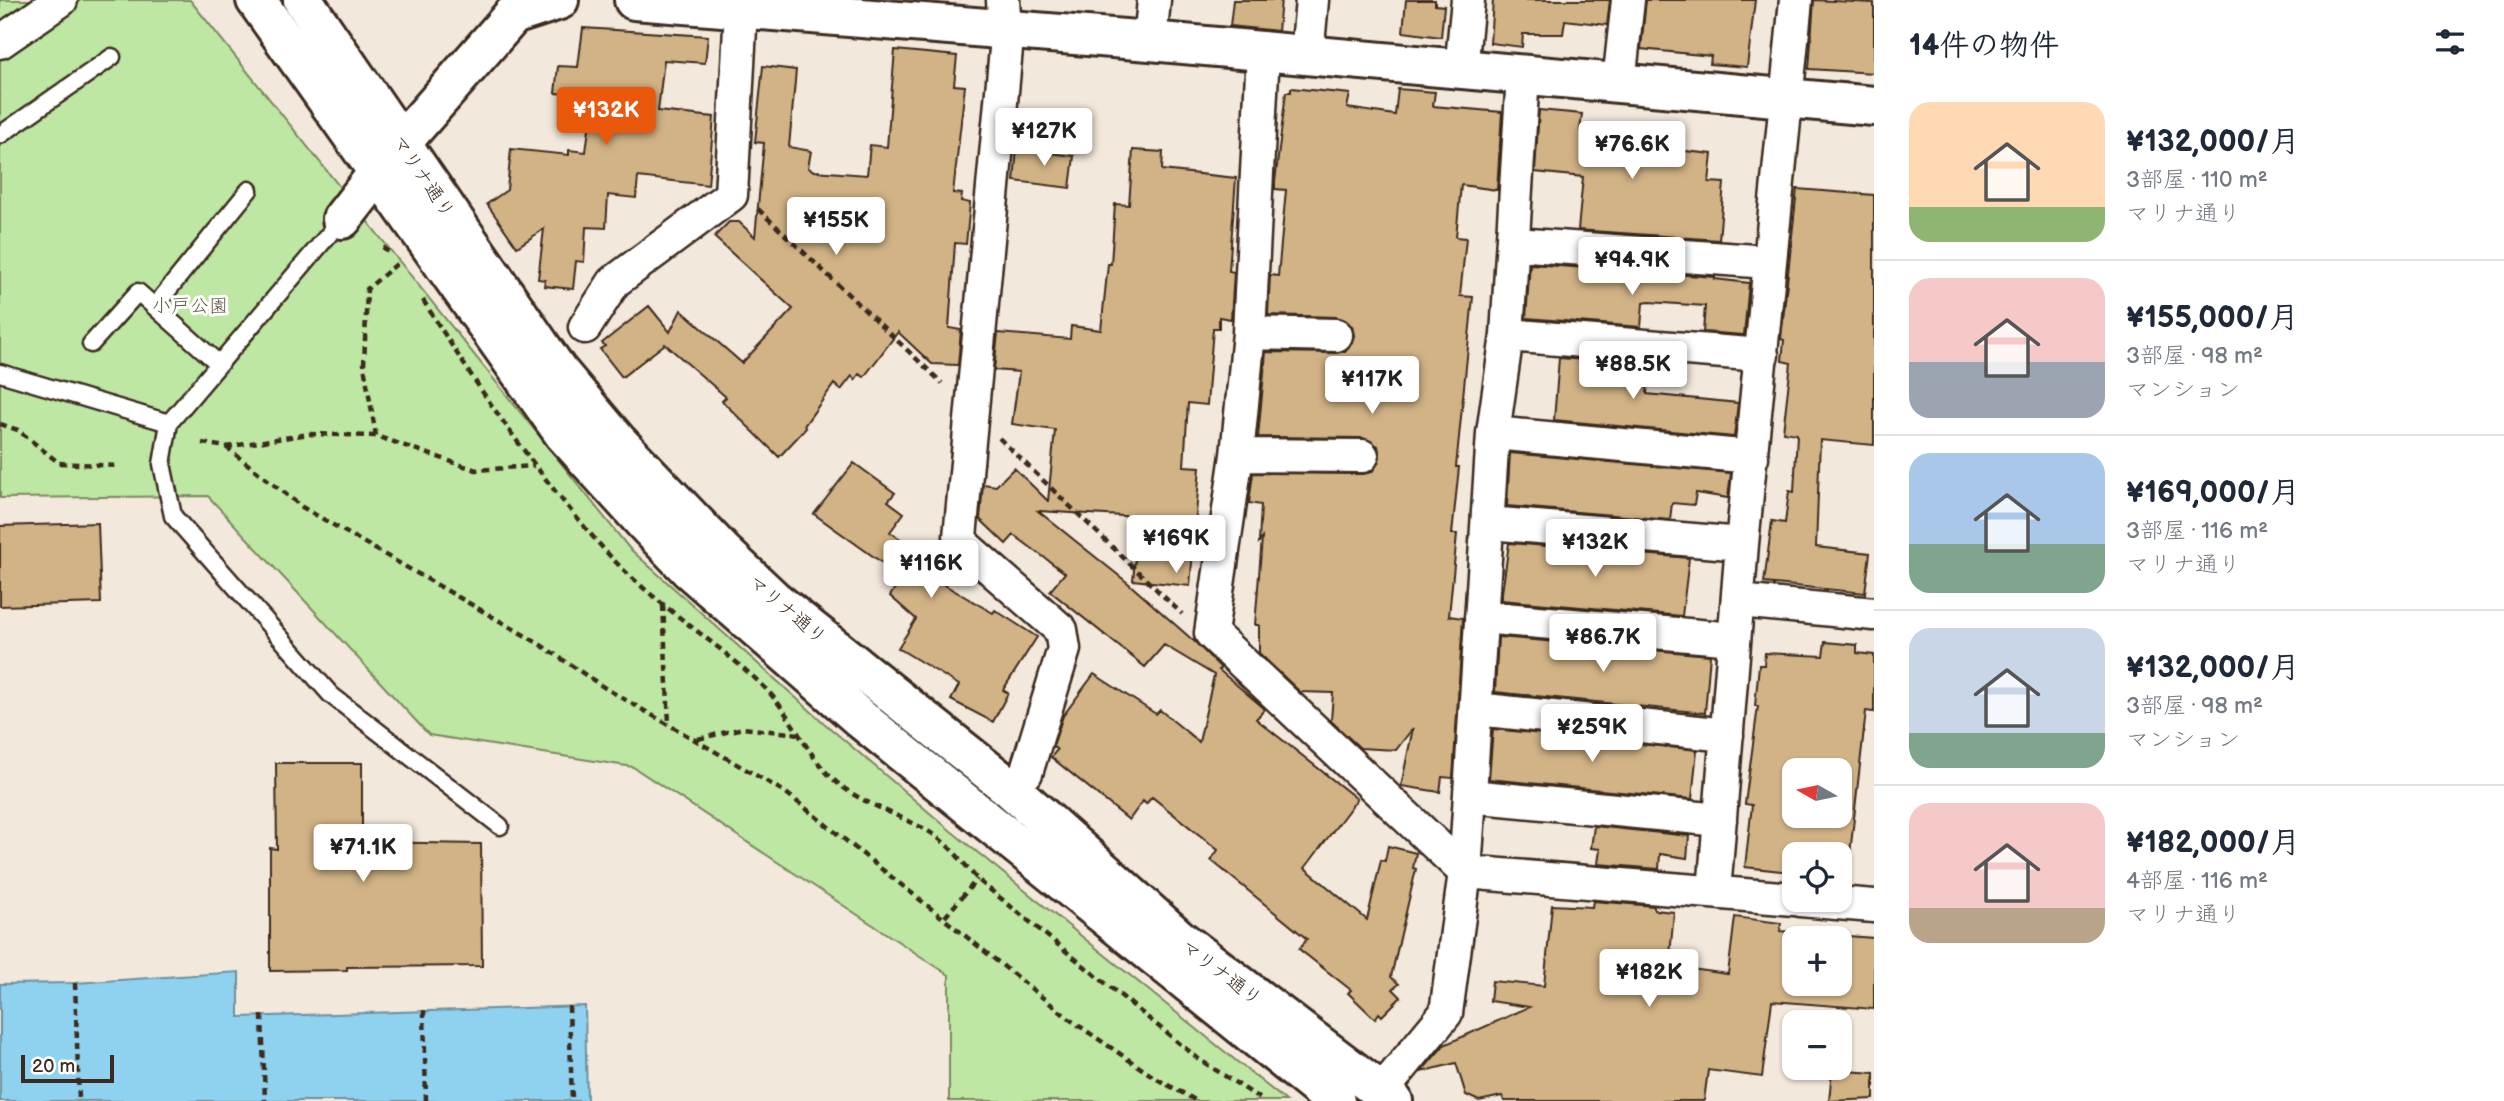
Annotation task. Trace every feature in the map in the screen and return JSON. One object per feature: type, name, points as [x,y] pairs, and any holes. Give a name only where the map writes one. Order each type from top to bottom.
[{"type":"street","points":[[0,42],[61,0]]},
{"type":"street","name":"マリナ通り","points":[[256,0],[564,434],[690,570],[862,720],[1335,1101]]},
{"type":"street","name":"マリナ通り","points":[[303,0],[557,370],[617,441],[774,600],[1011,789],[1179,939],[1387,1097]]},
{"type":"street","points":[[342,219],[504,7],[559,0]]},
{"type":"street","points":[[634,0],[741,9],[1003,16],[1150,41],[1874,106]]},
{"type":"street","points":[[1150,41],[1154,0]]},
{"type":"street","points":[[1307,56],[1312,0]]},
{"type":"street","points":[[1461,70],[1468,0]]},
{"type":"street","points":[[1619,83],[1628,0]]},
{"type":"street","points":[[1714,892],[1742,544],[1796,0]]},
{"type":"street","points":[[585,327],[614,282],[731,195],[741,9]]},
{"type":"street","points":[[1003,16],[1006,49],[960,537],[966,547],[1061,630],[1065,649],[1026,773],[1011,789]]},
{"type":"street","points":[[1263,52],[1249,333],[1237,455],[1211,633],[1465,872],[1782,898]]},
{"type":"street","points":[[1387,1097],[1446,1013],[1465,872],[1493,433],[1507,335],[1523,75]]},
{"type":"street","points":[[1514,244],[1769,262]]},
{"type":"street","points":[[1249,333],[1336,335]]},
{"type":"street","points":[[1507,335],[1762,355]]},
{"type":"street","points":[[1493,433],[1752,457]]},
{"type":"street","points":[[1237,455],[1362,456]]},
{"type":"street","points":[[1488,523],[1742,544]]},
{"type":"street","points":[[1739,601],[1874,614]]},
{"type":"street","points":[[1481,617],[1734,639]]},
{"type":"street","points":[[1476,709],[1727,735]]},
{"type":"street","points":[[1470,796],[1720,820]]},
{"type":"street","points":[[1852,904],[1874,906]]},
{"type":"lane","points":[[0,135],[112,57]]},
{"type":"lane","points":[[155,306],[249,190]]},
{"type":"lane","points":[[342,219],[169,423],[162,464],[173,516],[331,695],[500,826]]},
{"type":"lane","points":[[91,344],[138,292],[219,364]]},
{"type":"lane","points":[[0,373],[169,423]]},
{"type":"path","points":[[376,436],[364,366],[367,289],[399,262]]},
{"type":"path","points":[[0,424],[18,430],[59,463],[118,466]]},
{"type":"path","points":[[202,443],[226,447],[309,434],[376,436],[476,470],[535,466]]},
{"type":"path","points":[[226,447],[302,508],[538,643],[669,725],[785,792],[1072,1021],[1157,1079],[1197,1101]]},
{"type":"path","points":[[663,606],[669,725]]},
{"type":"path","points":[[696,740],[743,728],[800,734]]},
{"type":"path","points":[[945,917],[977,879]]},
{"type":"path","points":[[75,983],[79,1101]]},
{"type":"path","points":[[569,1006],[572,1101]]},
{"type":"path","points":[[424,1010],[426,1101]]},
{"type":"path","points":[[262,1015],[265,1101]]},
{"type":"green space","name":"小戸公園","points":[[0,0],[190,0],[629,548],[824,723],[951,831],[1286,1101],[949,1101],[949,975],[633,767],[429,735],[208,496],[0,498]]},
{"type":"water","points":[[239,972],[239,1017],[585,1006],[587,1101],[0,1101],[0,984],[75,983]]},
{"type":"building","points":[[1233,0],[1281,0],[1278,31],[1230,26]]},
{"type":"building","points":[[1406,0],[1435,0],[1435,5],[1444,6],[1441,37],[1403,32]]},
{"type":"building","points":[[1493,0],[1610,0],[1607,25],[1565,20],[1563,34],[1523,34],[1522,47],[1490,43]]},
{"type":"building","points":[[1646,0],[1755,0],[1747,67],[1710,64],[1711,56],[1641,49]]},
{"type":"building","points":[[1814,0],[1874,3],[1874,73],[1809,69]]},
{"type":"building","points":[[583,28],[708,36],[705,63],[664,60],[658,111],[714,117],[708,185],[638,177],[636,198],[608,195],[606,228],[586,227],[584,262],[576,261],[573,289],[544,286],[545,280],[538,279],[544,229],[517,247],[487,204],[507,190],[511,149],[569,155],[569,150],[586,152],[593,96],[555,93],[558,66],[578,67]]},
{"type":"building","points":[[895,50],[957,56],[954,85],[965,86],[953,193],[962,194],[961,201],[970,203],[966,244],[955,243],[949,328],[961,330],[958,365],[932,364],[898,332],[864,377],[859,374],[855,380],[852,376],[841,390],[834,384],[804,426],[806,428],[779,457],[722,401],[726,397],[665,344],[622,377],[600,349],[605,346],[602,343],[649,306],[670,332],[681,310],[742,363],[793,309],[714,237],[729,222],[739,222],[755,237],[764,143],[755,142],[763,66],[796,70],[789,147],[811,151],[808,168],[814,171],[867,175],[870,145],[887,147]]},
{"type":"building","points":[[1291,88],[1350,94],[1347,108],[1395,115],[1398,89],[1435,92],[1433,106],[1502,112],[1497,190],[1461,185],[1456,237],[1466,238],[1460,296],[1473,297],[1452,534],[1457,534],[1449,616],[1463,618],[1453,778],[1442,777],[1440,792],[1401,786],[1413,728],[1396,750],[1360,748],[1331,721],[1333,693],[1300,692],[1259,653],[1259,625],[1255,625],[1262,538],[1259,542],[1261,505],[1249,503],[1253,473],[1363,474],[1372,472],[1380,457],[1378,446],[1363,438],[1258,437],[1266,352],[1336,353],[1345,351],[1354,336],[1352,326],[1337,317],[1268,315],[1270,275],[1278,276],[1286,190],[1275,189],[1275,182],[1286,92],[1291,92]]},
{"type":"building","points":[[1539,110],[1582,114],[1580,131],[1667,140],[1667,149],[1712,154],[1709,182],[1724,183],[1719,240],[1578,230],[1583,177],[1535,172]]},
{"type":"building","points":[[1017,149],[1074,156],[1070,188],[1014,181]]},
{"type":"building","points":[[1133,150],[1163,152],[1162,170],[1236,178],[1229,271],[1234,272],[1231,319],[1219,317],[1219,328],[1213,328],[1207,405],[1188,403],[1184,466],[1200,467],[1190,586],[1133,580],[1139,517],[1038,511],[1128,583],[1196,643],[1221,668],[1219,670],[1265,709],[1256,719],[1357,799],[1305,868],[1367,920],[1381,860],[1385,861],[1388,846],[1416,853],[1413,868],[1416,869],[1391,977],[1399,984],[1393,989],[1401,997],[1382,1016],[1379,1013],[1375,1019],[1348,993],[1351,990],[1299,949],[1307,939],[1211,860],[1218,850],[1152,797],[1146,804],[1143,801],[1129,820],[1051,757],[1057,750],[1053,746],[1063,716],[1094,674],[1156,714],[1160,710],[1199,742],[1214,675],[1164,645],[1145,667],[1050,591],[1065,573],[1014,535],[1006,544],[980,519],[983,484],[996,486],[1014,468],[1048,501],[1055,430],[1012,424],[1019,372],[994,370],[998,333],[1070,339],[1071,326],[1101,330],[1108,264],[1111,264],[1115,204],[1129,205]]},
{"type":"building","points":[[1797,189],[1874,195],[1874,445],[1820,440],[1816,547],[1870,553],[1865,593],[1764,583],[1772,521],[1785,523],[1789,491],[1794,492],[1797,434],[1783,432],[1791,363],[1782,361],[1784,340],[1781,339]]},
{"type":"building","points":[[1530,264],[1715,277],[1749,283],[1744,335],[1703,332],[1705,306],[1643,303],[1641,327],[1526,318]]},
{"type":"building","points":[[1559,358],[1649,365],[1647,394],[1738,403],[1734,437],[1554,420]]},
{"type":"building","points":[[1510,453],[1731,473],[1728,498],[1696,493],[1694,505],[1672,503],[1670,520],[1507,506]]},
{"type":"building","points":[[854,463],[895,493],[888,501],[904,513],[890,532],[937,563],[929,576],[993,613],[995,610],[1037,637],[1003,690],[1008,693],[993,722],[951,700],[959,685],[898,648],[916,619],[890,596],[902,577],[814,514]]},
{"type":"building","points":[[98,523],[101,603],[0,606],[0,526]]},
{"type":"building","points":[[1509,543],[1689,558],[1682,616],[1501,600]]},
{"type":"building","points":[[1498,637],[1710,655],[1705,713],[1495,692]]},
{"type":"building","points":[[1825,642],[1857,645],[1857,653],[1874,655],[1874,712],[1866,711],[1851,842],[1782,842],[1782,871],[1745,867],[1752,805],[1745,804],[1758,706],[1755,706],[1759,665],[1764,665],[1765,653],[1823,656]]},
{"type":"building","points":[[1493,729],[1697,750],[1692,799],[1489,779]]},
{"type":"building","points":[[276,763],[362,763],[362,842],[481,844],[482,966],[347,967],[347,970],[270,971],[270,848],[277,849]]},
{"type":"building","points":[[1594,826],[1689,836],[1687,858],[1660,854],[1659,869],[1598,864],[1600,849],[1591,848]]},
{"type":"building","points":[[1593,901],[1654,906],[1654,910],[1674,912],[1669,966],[1728,974],[1735,917],[1781,923],[1782,996],[1852,996],[1852,936],[1874,938],[1874,1009],[1772,1001],[1762,1077],[1708,1070],[1704,1101],[1504,1101],[1502,1096],[1479,1101],[1466,1095],[1456,1063],[1421,1072],[1444,1045],[1529,1007],[1490,1001],[1492,981],[1544,986],[1552,905],[1592,907]]},
{"type":"building","points":[[1852,1071],[1874,1073],[1874,1099],[1829,1101],[1831,1080],[1852,1080]]}]
